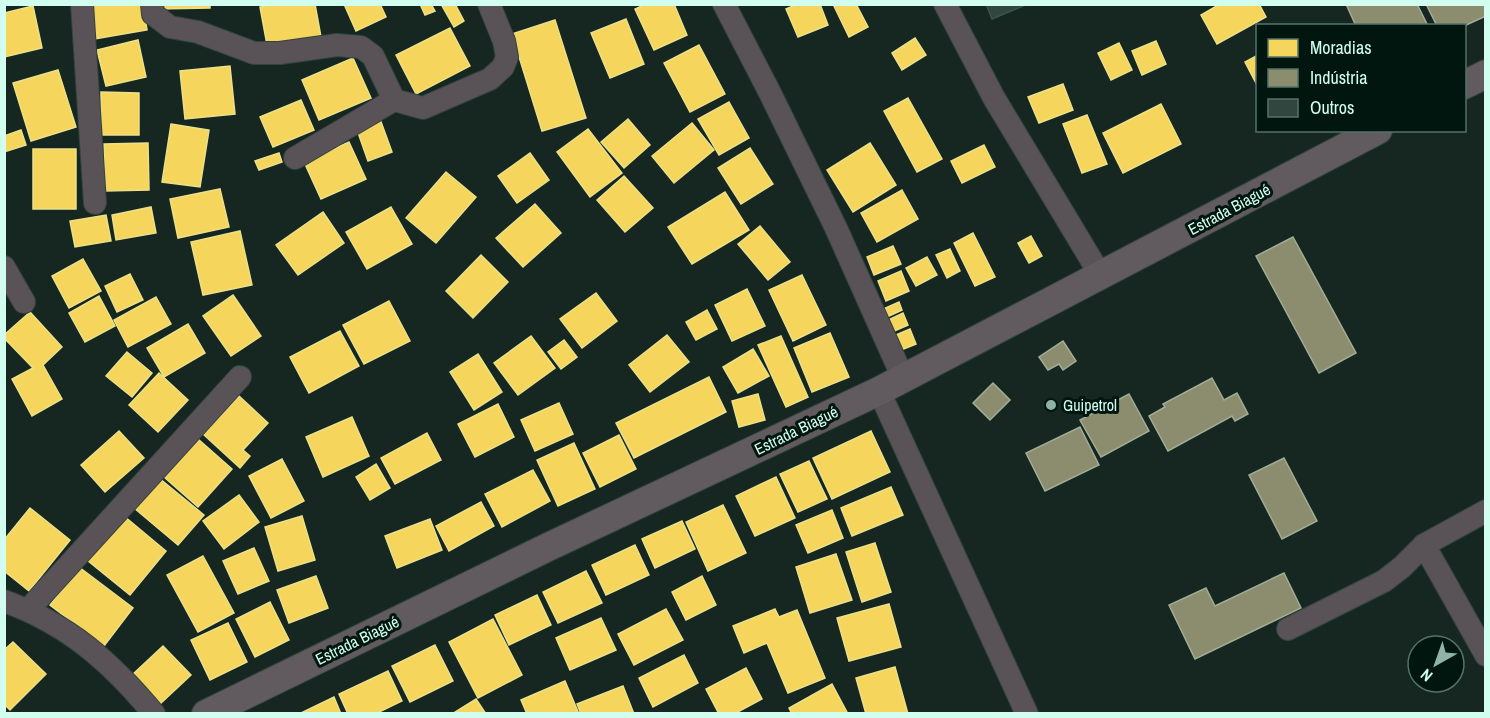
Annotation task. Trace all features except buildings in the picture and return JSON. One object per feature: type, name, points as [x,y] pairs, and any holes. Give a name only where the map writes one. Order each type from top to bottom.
[{"type":"main road","points":[[1466,84],[1485,74]]},
{"type":"main road","name":"Estrada Biagué","points":[[206,714],[536,553],[879,391],[1374,132]]},
{"type":"street","points":[[82,4],[95,203]]},
{"type":"street","points":[[152,4],[153,14],[170,27],[198,32],[254,53],[337,45],[361,47],[373,57],[394,100]]},
{"type":"street","points":[[295,158],[394,100],[423,108],[490,79],[503,68],[507,57],[504,41],[489,4]]},
{"type":"street","points":[[724,4],[831,217],[903,378]]},
{"type":"street","points":[[945,4],[994,98],[1101,276]]},
{"type":"street","points":[[4,267],[24,302]]},
{"type":"street","points":[[28,610],[240,377]]},
{"type":"street","points":[[879,391],[1027,714]]},
{"type":"street","points":[[1288,629],[1384,581],[1424,545],[1485,511]]},
{"type":"street","points":[[1424,545],[1485,655]]},
{"type":"street","points":[[4,601],[58,625],[80,640],[114,670],[154,714]]},
{"type":"place","name":"Guipetrol","points":[[1051,405]]}]
